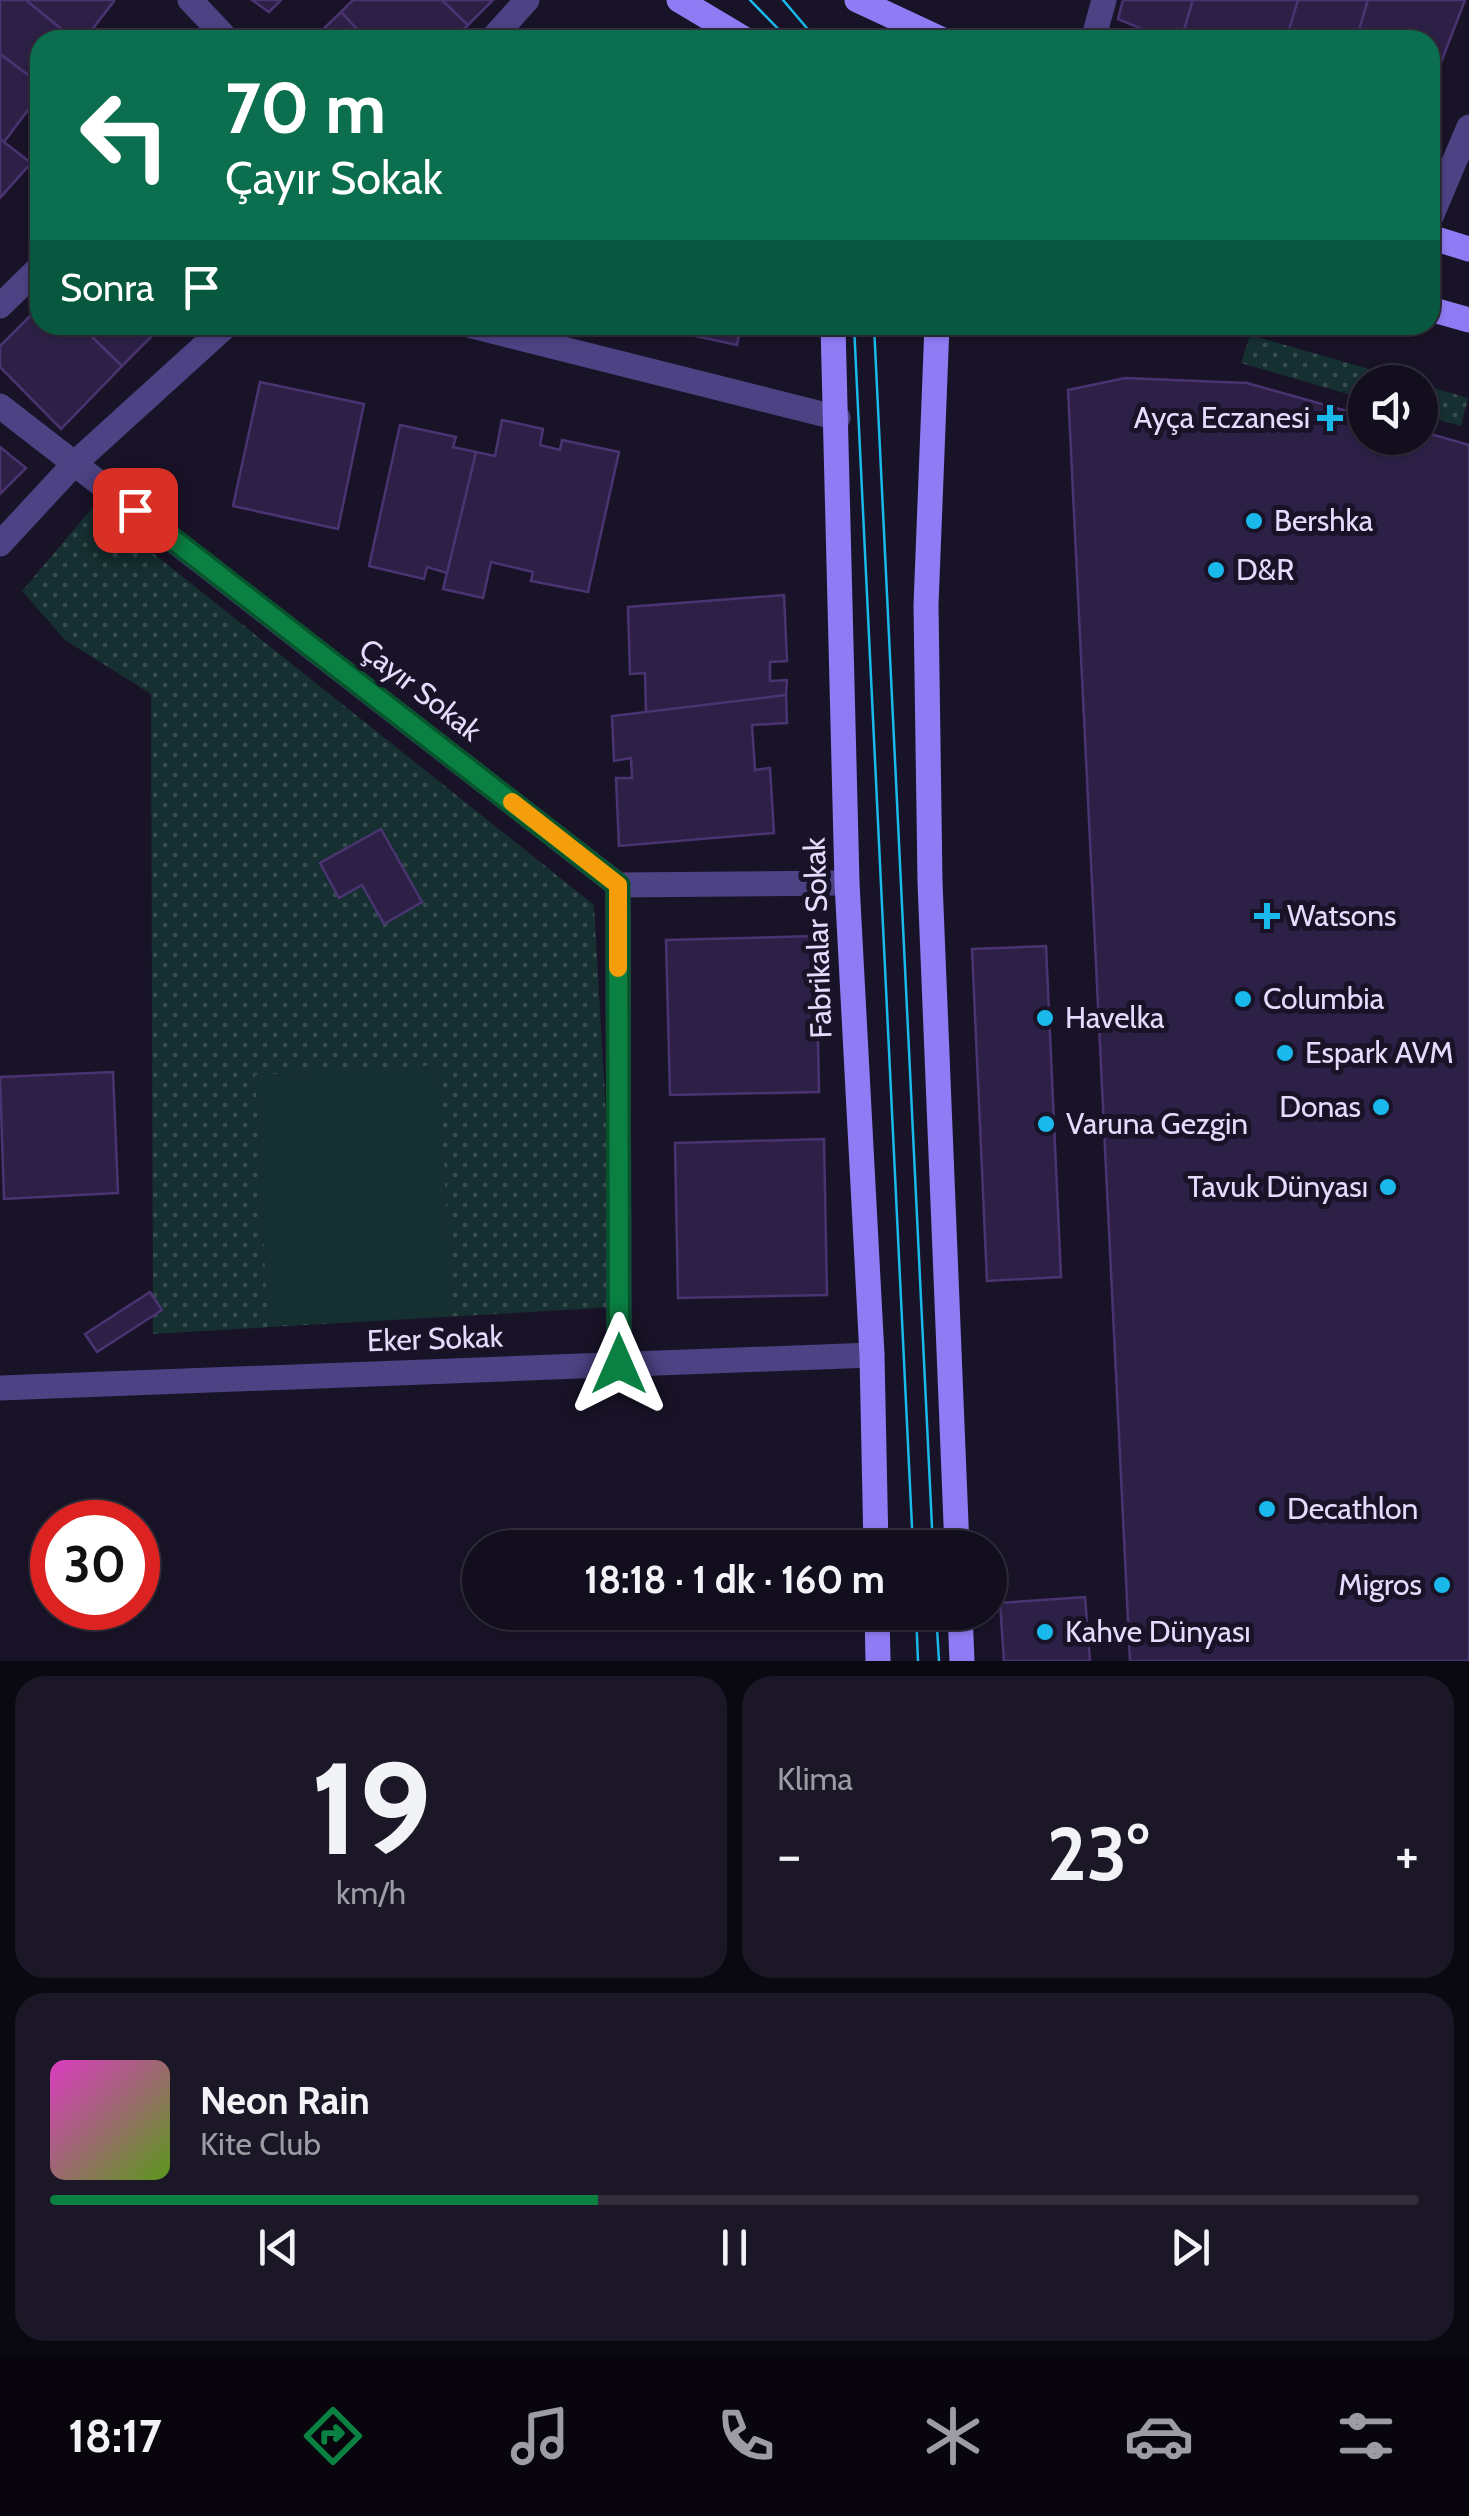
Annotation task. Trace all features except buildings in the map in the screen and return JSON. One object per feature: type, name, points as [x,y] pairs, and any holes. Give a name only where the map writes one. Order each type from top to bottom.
[{"type":"main road","points":[[680,0],[730,30]]},
{"type":"main road","points":[[862,4],[921,30]]},
{"type":"main road","points":[[862,4],[885,30]]},
{"type":"main road","points":[[1440,239],[1469,249]]},
{"type":"main road","points":[[1440,312],[1469,320]]},
{"type":"main road","name":"Fabrikalar Sokak","points":[[834,335],[847,883],[872,1355],[876,1530]]},
{"type":"main road","points":[[937,335],[926,605],[930,882],[957,1530]]},
{"type":"main road","points":[[877,1630],[878,1661]]},
{"type":"main road","points":[[961,1630],[962,1661]]},
{"type":"street","points":[[190,0],[218,30]]},
{"type":"street","points":[[500,30],[526,0]]},
{"type":"street","points":[[1096,30],[1104,0]]},
{"type":"street","points":[[1440,196],[1469,127]]},
{"type":"street","points":[[0,306],[30,277]]},
{"type":"street","points":[[0,544],[74,463],[216,335]]},
{"type":"street","points":[[508,335],[838,418]]},
{"type":"street","name":"Çayır Sokak","points":[[0,406],[618,885]]},
{"type":"street","points":[[619,1364],[618,885],[847,883]]},
{"type":"street","name":"Eker Sokak","points":[[0,1388],[872,1355]]},
{"type":"green space","points":[[1250,335],[1355,365],[1348,365],[1348,394],[1241,363]]},
{"type":"green space","points":[[1438,389],[1468,398],[1461,426],[1438,420]]},
{"type":"green space","points":[[94,506],[594,905],[617,1307],[153,1334],[151,694],[65,640],[22,591]]},
{"type":"green space","points":[[439,1065],[452,1316],[268,1326],[255,1075]]},
{"type":"tram line","points":[[750,0],[779,30]]},
{"type":"tram line","points":[[783,0],[808,30]]},
{"type":"tram line","points":[[854,335],[912,1530]]},
{"type":"tram line","points":[[874,335],[932,1530]]},
{"type":"tram line","points":[[917,1630],[918,1661]]},
{"type":"tram line","points":[[937,1630],[939,1661]]},
{"type":"slow traffic","points":[[512,802],[618,885],[618,968]]},
{"type":"place","name":"Ayça Eczanesi","points":[[1330,418]]},
{"type":"place","name":"Bershka","points":[[1254,521]]},
{"type":"place","name":"D&R","points":[[1216,570]]},
{"type":"place","name":"Watsons","points":[[1267,916]]},
{"type":"place","name":"Columbia","points":[[1243,999]]},
{"type":"place","name":"Havelka","points":[[1045,1018]]},
{"type":"place","name":"Espark AVM","points":[[1285,1053]]},
{"type":"place","name":"Donas","points":[[1381,1107]]},
{"type":"place","name":"Varuna Gezgin","points":[[1046,1124]]},
{"type":"place","name":"Tavuk Dünyası","points":[[1388,1187]]},
{"type":"place","name":"Decathlon","points":[[1267,1509]]},
{"type":"place","name":"Migros","points":[[1442,1585]]},
{"type":"place","name":"Kahve Dünyası","points":[[1045,1632]]},
{"type":"route","points":[[135,510],[618,885],[619,1364]]}]
